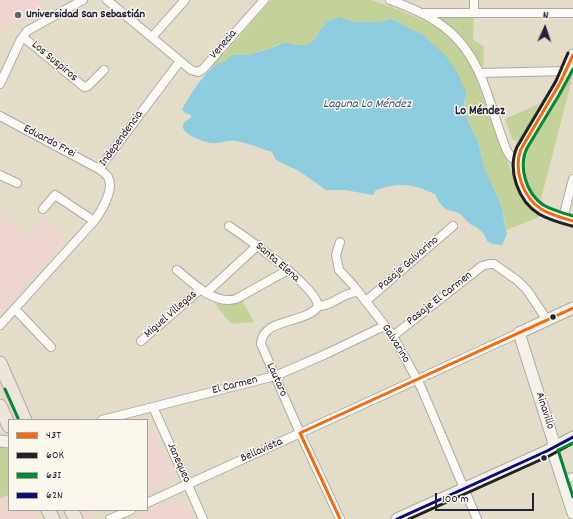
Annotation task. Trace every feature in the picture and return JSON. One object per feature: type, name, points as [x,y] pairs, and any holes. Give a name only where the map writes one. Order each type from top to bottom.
[{"type":"main road","points":[[0,362],[25,419]]},
{"type":"main road","points":[[0,406],[8,424]]},
{"type":"street","points":[[0,84],[23,37],[30,29],[82,0]]},
{"type":"street","name":"Venecia","points":[[107,0],[180,61],[193,71],[198,72],[202,71],[264,0]]},
{"type":"street","points":[[152,37],[185,0]]},
{"type":"street","points":[[390,0],[436,20],[454,36],[468,53],[480,73],[503,142],[511,157],[518,163]]},
{"type":"street","points":[[474,0],[474,12]]},
{"type":"street","points":[[422,13],[573,13]]},
{"type":"street","name":"Los Suspiros","points":[[23,37],[85,87],[88,86],[104,70]]},
{"type":"street","points":[[573,55],[566,71],[522,147],[518,163],[522,185],[532,202],[542,210],[568,219],[573,179]]},
{"type":"street","name":"Independencia","points":[[0,325],[94,221],[105,204],[110,185],[108,177],[99,169],[180,61]]},
{"type":"street","points":[[480,73],[566,71]]},
{"type":"street","name":"Eduardo Frei","points":[[0,116],[99,169]]},
{"type":"street","points":[[0,176],[17,183]]},
{"type":"street","points":[[43,209],[55,195],[94,221]]},
{"type":"street","name":"Santa Elena","points":[[230,226],[258,245],[288,270],[315,297],[318,306]]},
{"type":"street","name":"Pasaje Galvarino","points":[[366,301],[452,226]]},
{"type":"street","name":"Galvarino","points":[[340,242],[336,255],[339,270],[353,285],[393,336],[421,387],[477,519]]},
{"type":"street","name":"Miguel Villegas","points":[[141,341],[258,245]]},
{"type":"street","name":"Pasaje El Carmen","points":[[393,336],[482,266],[489,264],[497,265],[521,283],[547,320]]},
{"type":"street","points":[[177,270],[203,291],[222,300],[229,301],[236,299],[288,270]]},
{"type":"street","name":"Lautaro","points":[[340,519],[262,348],[262,340],[264,334],[272,328],[312,312],[318,306],[326,305],[352,292],[357,292]]},
{"type":"street","name":"Bellavista","points":[[148,503],[573,308]]},
{"type":"street","points":[[15,309],[52,347]]},
{"type":"street","name":"El Carmen","points":[[106,419],[275,376],[326,354],[384,326]]},
{"type":"street","name":"Ainavillo","points":[[519,332],[553,440],[554,454],[568,478],[573,514]]},
{"type":"street","name":"Janequeo","points":[[153,407],[203,519]]},
{"type":"street","points":[[397,519],[573,437]]},
{"type":"street","points":[[110,519],[129,511]]},
{"type":"shaded area","name":"Universidad San Sebastián","points":[[0,0],[39,0],[44,9],[23,23],[21,20],[0,30]]},
{"type":"shaded area","points":[[0,215],[29,235],[44,218],[67,237],[0,314]]},
{"type":"shaded area","points":[[144,413],[147,419],[120,419]]},
{"type":"shaded area","points":[[148,422],[174,479],[148,491]]},
{"type":"shaded area","points":[[8,495],[8,511],[36,511],[38,519],[0,519],[0,498]]},
{"type":"shaded area","points":[[181,496],[192,519],[128,519]]},
{"type":"shaded area","points":[[76,511],[102,511],[83,519],[81,519]]},
{"type":"green space","points":[[271,0],[371,0],[427,22],[448,34],[461,48],[474,71],[488,113],[520,193],[528,207],[541,216],[507,230],[501,205],[484,167],[478,142],[467,119],[464,106],[466,99],[422,34],[398,22],[391,19],[379,22],[353,22],[344,18],[328,21],[324,20],[325,25],[319,30],[315,39],[307,45],[294,45],[290,43],[278,44],[269,49],[259,51],[251,55],[232,55],[210,69],[218,58],[225,53]]},
{"type":"green space","points":[[474,15],[473,40],[484,46],[483,72],[463,38],[438,17]]},
{"type":"green space","points":[[573,73],[540,203],[529,188],[523,168],[525,150]]},
{"type":"green space","points":[[539,104],[520,140],[516,141],[512,139],[505,119]]},
{"type":"green space","points":[[242,300],[254,322],[231,324],[213,301],[231,305]]},
{"type":"green space","points":[[0,445],[8,446],[8,495],[0,498]]},
{"type":"water","name":"Laguna Lo Méndez","points":[[340,17],[353,22],[379,22],[391,19],[422,34],[446,56],[457,72],[466,92],[464,106],[467,119],[478,142],[484,167],[501,205],[507,234],[502,245],[493,244],[487,241],[484,234],[478,228],[470,224],[459,213],[445,209],[435,194],[419,188],[406,185],[384,187],[376,190],[373,195],[345,190],[326,190],[299,171],[276,160],[272,152],[250,144],[236,141],[214,143],[206,142],[188,134],[184,130],[183,126],[185,122],[191,118],[191,115],[185,113],[182,109],[199,83],[213,67],[232,55],[251,55],[283,43],[307,45],[315,39],[319,30],[325,25],[324,20],[328,21]]},
{"type":"transit line","name":"60K","points":[[568,53],[556,81],[517,147],[513,165],[516,184],[525,201],[539,214],[572,226]]},
{"type":"transit line","name":"43T","points":[[573,55],[560,83],[521,149],[518,166],[521,182],[529,198],[541,209],[573,221]]},
{"type":"transit line","name":"63I","points":[[573,69],[527,148],[523,163],[525,179],[528,187],[537,200],[546,207],[573,216]]},
{"type":"transit line","name":"43T","points":[[340,519],[300,433],[573,308]]},
{"type":"transit line","name":"63I","points":[[5,389],[18,418]]},
{"type":"transit line","name":"62N","points":[[397,519],[547,451],[573,437]]},
{"type":"transit line","name":"60K","points":[[409,519],[549,456],[573,443]]},
{"type":"transit line","name":"63I","points":[[573,443],[558,450],[573,497]]},
{"type":"place","name":"Universidad San Sebastián","points":[[18,15]]},
{"type":"district","name":"Lo Méndez","points":[[480,112]]}]
